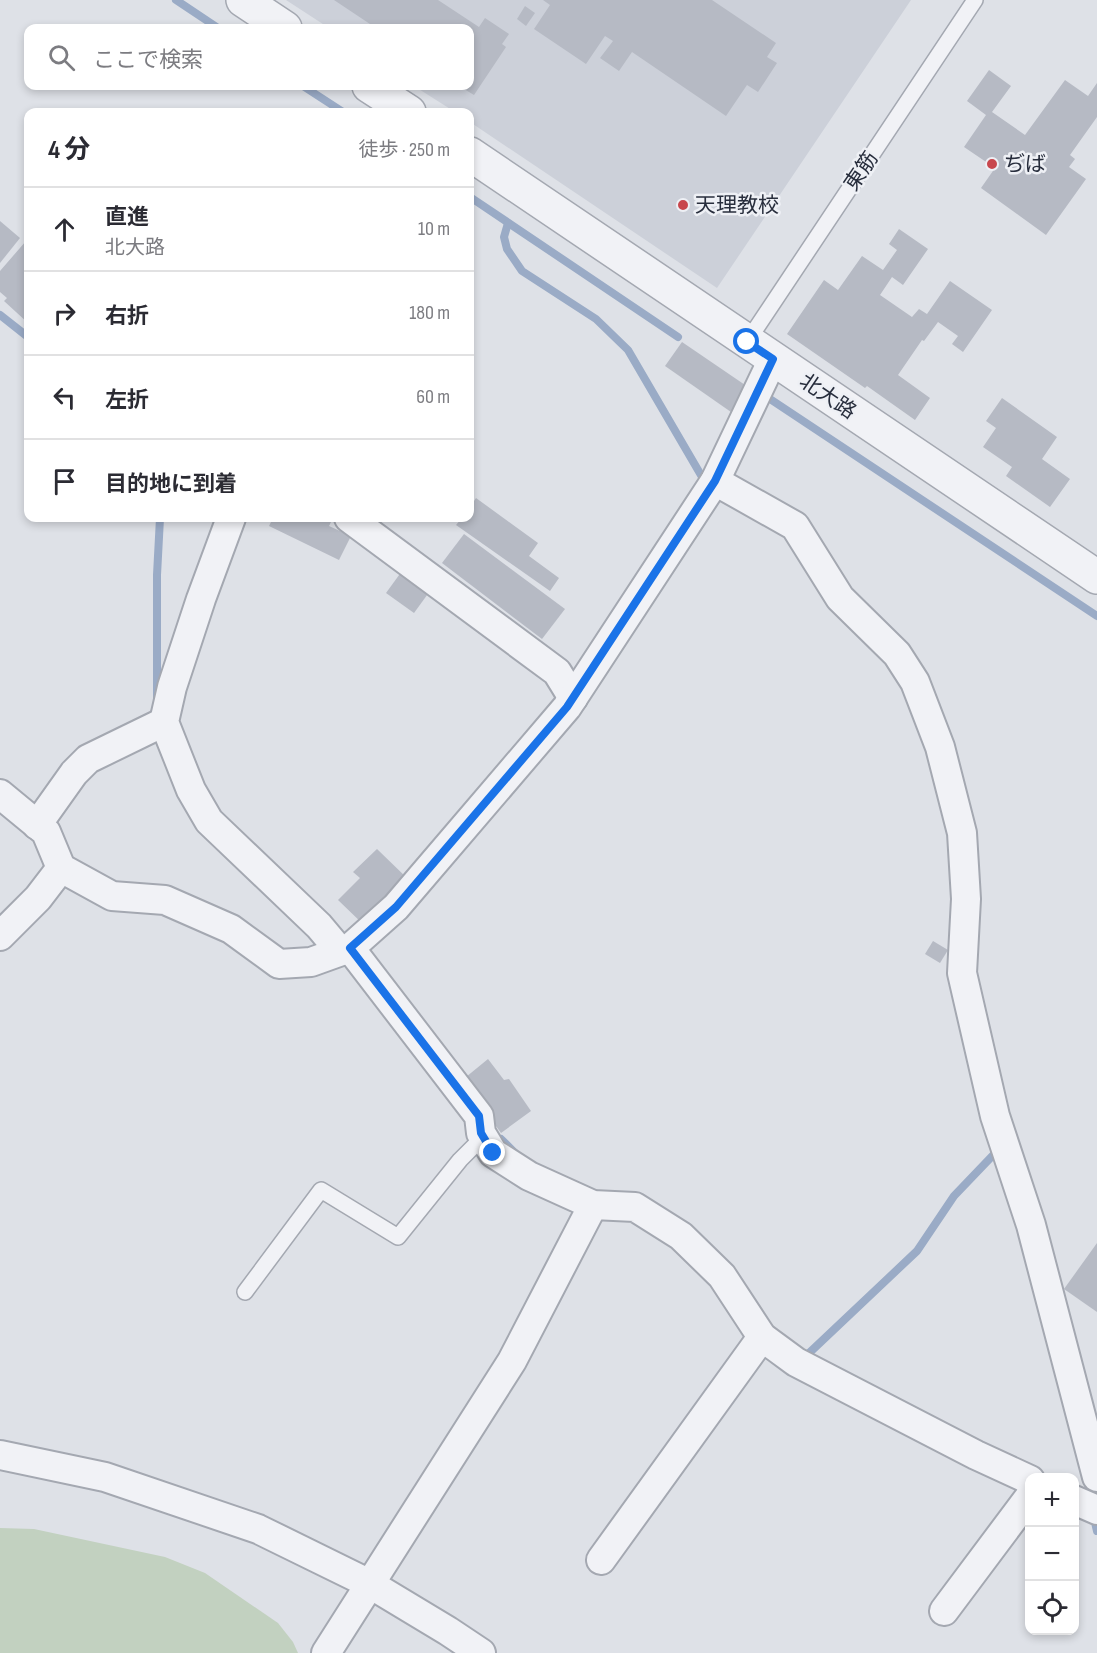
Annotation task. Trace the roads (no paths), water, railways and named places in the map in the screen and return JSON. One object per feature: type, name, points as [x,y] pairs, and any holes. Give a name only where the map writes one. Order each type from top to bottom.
[{"type":"street","points":[[243,0],[279,24]]},
{"type":"street","points":[[375,90],[403,108]]},
{"type":"street","name":"北大路","points":[[474,157],[1097,577]]},
{"type":"street","points":[[0,794],[46,832],[61,868],[112,896],[165,900],[231,929],[279,964],[312,962],[345,950],[396,907],[573,698],[715,481],[760,350]]},
{"type":"street","points":[[715,481],[795,526],[840,598],[897,654],[915,682],[940,747],[962,833],[966,899],[962,973],[982,1061],[995,1116],[1031,1225],[1096,1465]]},
{"type":"street","points":[[230,522],[172,687],[164,722],[191,790],[208,821],[345,950],[479,1116],[481,1133],[493,1153],[529,1176],[593,1205],[635,1207],[681,1236],[722,1276],[762,1337],[796,1362],[1025,1478]]},
{"type":"street","points":[[354,522],[557,672],[573,698]]},
{"type":"street","points":[[38,825],[74,773],[88,759],[164,722]]},
{"type":"street","points":[[0,936],[38,898],[61,868]]},
{"type":"street","points":[[326,1653],[512,1361],[593,1205]]},
{"type":"street","points":[[601,1560],[762,1337]]},
{"type":"street","points":[[0,1455],[105,1477],[258,1528],[370,1584],[481,1653]]},
{"type":"street","points":[[944,1611],[1025,1501]]},
{"type":"street","points":[[1079,1502],[1097,1510]]},
{"type":"lane","name":"東筋","points":[[760,350],[975,0]]},
{"type":"lane","points":[[246,1292],[321,1191],[398,1237],[460,1160],[483,1137]]},
{"type":"waterway","points":[[176,0],[212,24]]},
{"type":"waterway","points":[[309,90],[337,108]]},
{"type":"waterway","points":[[474,200],[678,337]]},
{"type":"waterway","points":[[508,223],[504,237],[507,249],[522,271],[596,319],[628,350],[705,482]]},
{"type":"waterway","points":[[0,315],[24,334]]},
{"type":"waterway","points":[[767,397],[1097,616]]},
{"type":"waterway","points":[[157,700],[157,575],[160,522]]},
{"type":"waterway","points":[[501,1139],[516,1154]]},
{"type":"waterway","points":[[801,1356],[807,1355],[917,1251],[954,1196],[998,1150]]},
{"type":"waterway","points":[[1094,1518],[1097,1531]]},
{"type":"place","name":"ぢば","points":[[992,164]]},
{"type":"place","name":"天理教校","points":[[683,205]]}]
